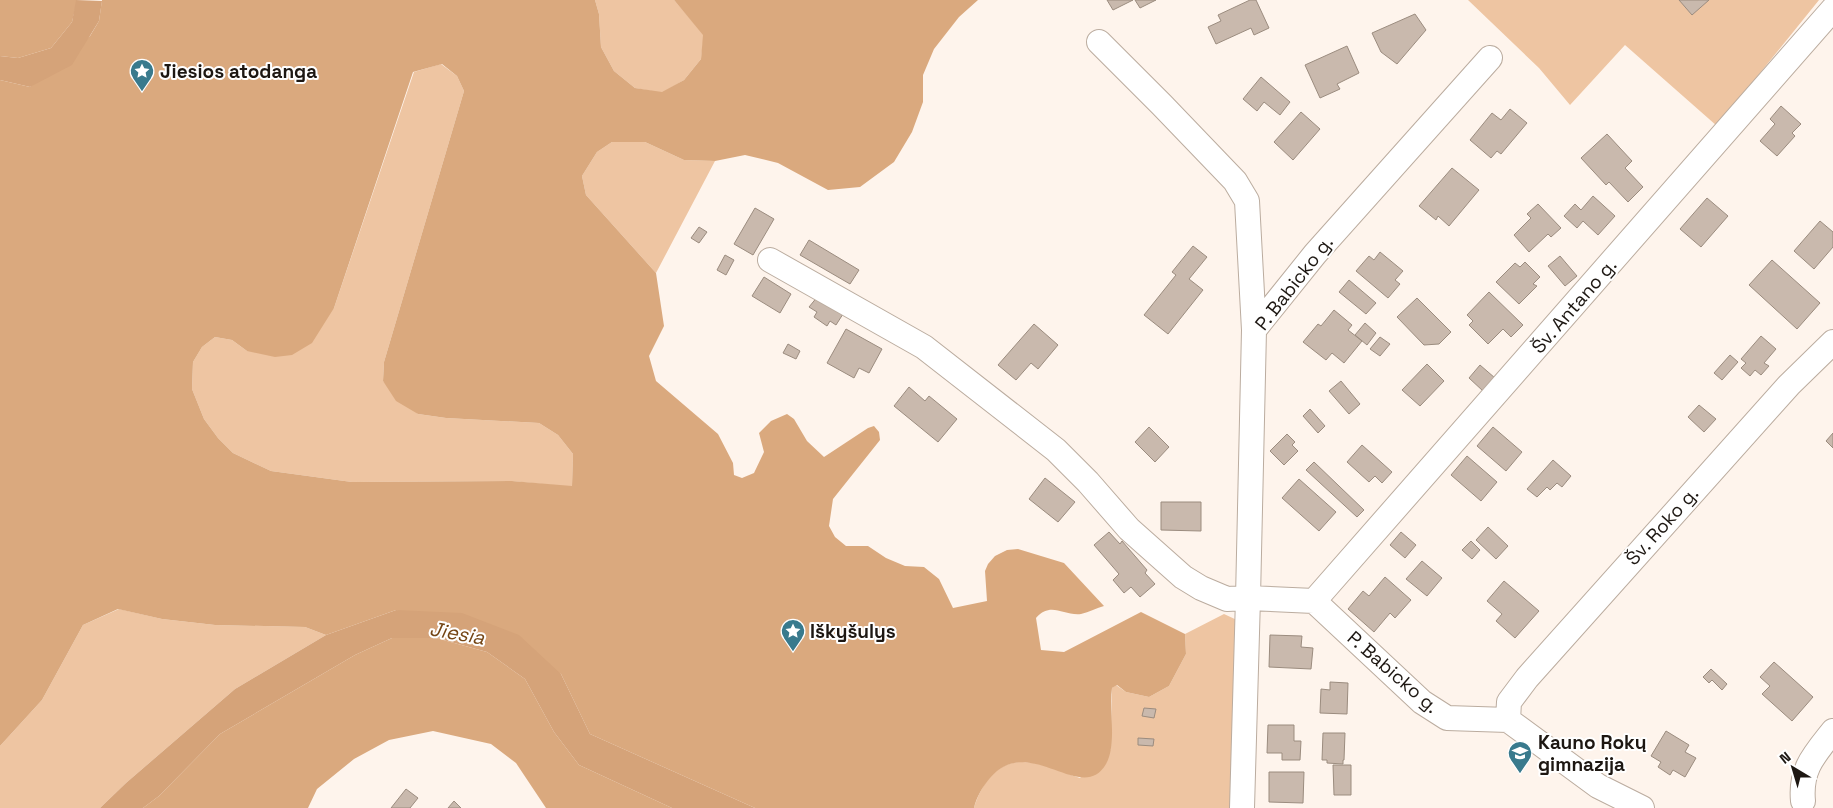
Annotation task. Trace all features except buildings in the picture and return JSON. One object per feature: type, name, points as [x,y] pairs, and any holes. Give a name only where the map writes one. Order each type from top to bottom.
[{"type":"street","name":"Šv. Antano g.","points":[[1314,601],[1833,9]]},
{"type":"street","points":[[1099,42],[1235,181],[1247,200],[1254,330]]},
{"type":"street","name":"P. Babicko g.","points":[[1242,808],[1254,330],[1315,254],[1490,58]]},
{"type":"street","points":[[770,260],[924,347],[1056,450],[1088,482],[1129,529],[1183,577],[1201,588],[1227,599],[1314,601]]},
{"type":"street","name":"Šv. Roko g.","points":[[1508,720],[1509,702],[1527,678],[1788,384],[1833,342]]},
{"type":"street","name":"P. Babicko g.","points":[[1314,601],[1422,702],[1447,718],[1508,720]]},
{"type":"street","points":[[1508,720],[1598,786],[1642,808]]},
{"type":"street","points":[[1801,806],[1804,775],[1811,758],[1833,731]]},
{"type":"shaded area","points":[[0,0],[77,1],[72,22],[51,48],[18,58],[0,56]]},
{"type":"shaded area","points":[[102,0],[595,0],[599,14],[601,47],[614,71],[635,88],[662,92],[684,80],[701,59],[703,35],[674,0],[978,0],[959,17],[934,49],[923,75],[923,102],[912,132],[894,162],[860,187],[828,190],[778,163],[745,155],[715,161],[684,160],[645,142],[612,142],[597,152],[582,176],[586,195],[656,273],[664,326],[649,356],[656,381],[718,434],[733,463],[734,475],[742,478],[754,473],[764,452],[759,433],[771,421],[787,414],[794,419],[807,441],[824,457],[874,426],[879,432],[880,440],[833,499],[829,526],[835,537],[846,546],[868,546],[886,558],[905,566],[924,567],[939,579],[953,608],[987,601],[985,571],[995,556],[1007,550],[1018,549],[1064,563],[1104,606],[1081,614],[1057,610],[1047,610],[1042,613],[1036,618],[1041,650],[1064,652],[1141,612],[1185,634],[1186,654],[1169,686],[1149,697],[1126,692],[1117,685],[1112,688],[1111,747],[1106,764],[1096,775],[1083,777],[1069,775],[1038,764],[1021,762],[1005,766],[987,781],[978,796],[974,808],[755,808],[590,734],[561,674],[396,610],[326,635],[305,627],[215,625],[162,619],[118,609],[83,625],[42,700],[0,746],[0,80],[30,87],[90,36],[99,21]],"holes":[[[442,64],[457,76],[464,91],[384,362],[383,381],[396,401],[418,414],[446,418],[539,423],[558,435],[573,454],[572,486],[512,481],[352,482],[271,471],[233,453],[218,438],[204,419],[192,389],[193,362],[202,347],[215,337],[232,340],[247,351],[275,357],[292,355],[312,343],[334,308],[413,72]]]},
{"type":"shaded area","points":[[595,0],[674,0],[704,35],[701,59],[684,80],[662,93],[635,88],[614,71],[601,47],[599,14]]},
{"type":"shaded area","points":[[1468,0],[1819,0],[1717,126],[1625,45],[1570,105],[1539,68]]},
{"type":"shaded area","points":[[441,64],[457,76],[464,91],[384,362],[383,381],[418,414],[446,418],[539,423],[558,435],[573,454],[572,487],[512,481],[352,482],[271,471],[233,453],[218,438],[204,419],[192,389],[193,362],[202,347],[215,337],[232,340],[247,351],[334,308],[414,72]]},
{"type":"shaded area","points":[[612,142],[645,142],[684,160],[715,161],[656,273],[586,195],[582,176],[597,152]]},
{"type":"shaded area","points":[[119,609],[162,619],[215,625],[305,627],[326,635],[235,689],[126,783],[100,808],[0,808],[0,746],[42,700],[83,625]]},
{"type":"shaded area","points":[[1224,614],[1239,621],[1232,808],[974,808],[980,791],[990,777],[1000,768],[1010,764],[1033,763],[1080,778],[1111,749],[1112,688],[1116,685],[1126,692],[1149,697],[1169,686],[1186,654],[1185,634]]},
{"type":"shaded area","points":[[392,638],[436,638],[487,652],[525,679],[554,732],[579,765],[672,808],[546,808],[516,763],[491,744],[433,731],[389,740],[354,759],[317,789],[308,808],[143,808],[159,796],[220,734],[355,655]]},
{"type":"water","points":[[76,0],[102,1],[99,21],[72,65],[30,87],[0,80],[0,56],[18,58],[51,48],[72,22]]},
{"type":"water","name":"Jiesia","points":[[396,610],[462,613],[519,635],[561,674],[590,734],[755,808],[672,808],[579,765],[554,732],[525,679],[487,652],[436,638],[392,638],[355,655],[220,734],[159,796],[143,808],[100,808],[126,783],[235,689],[326,635]]},
{"type":"place","name":"Jiesios atodanga","points":[[142,92]]},
{"type":"place","name":"Iškyšulys","points":[[793,652]]},
{"type":"place","name":"Kauno Rokų gimnazija","points":[[1520,774]]}]
